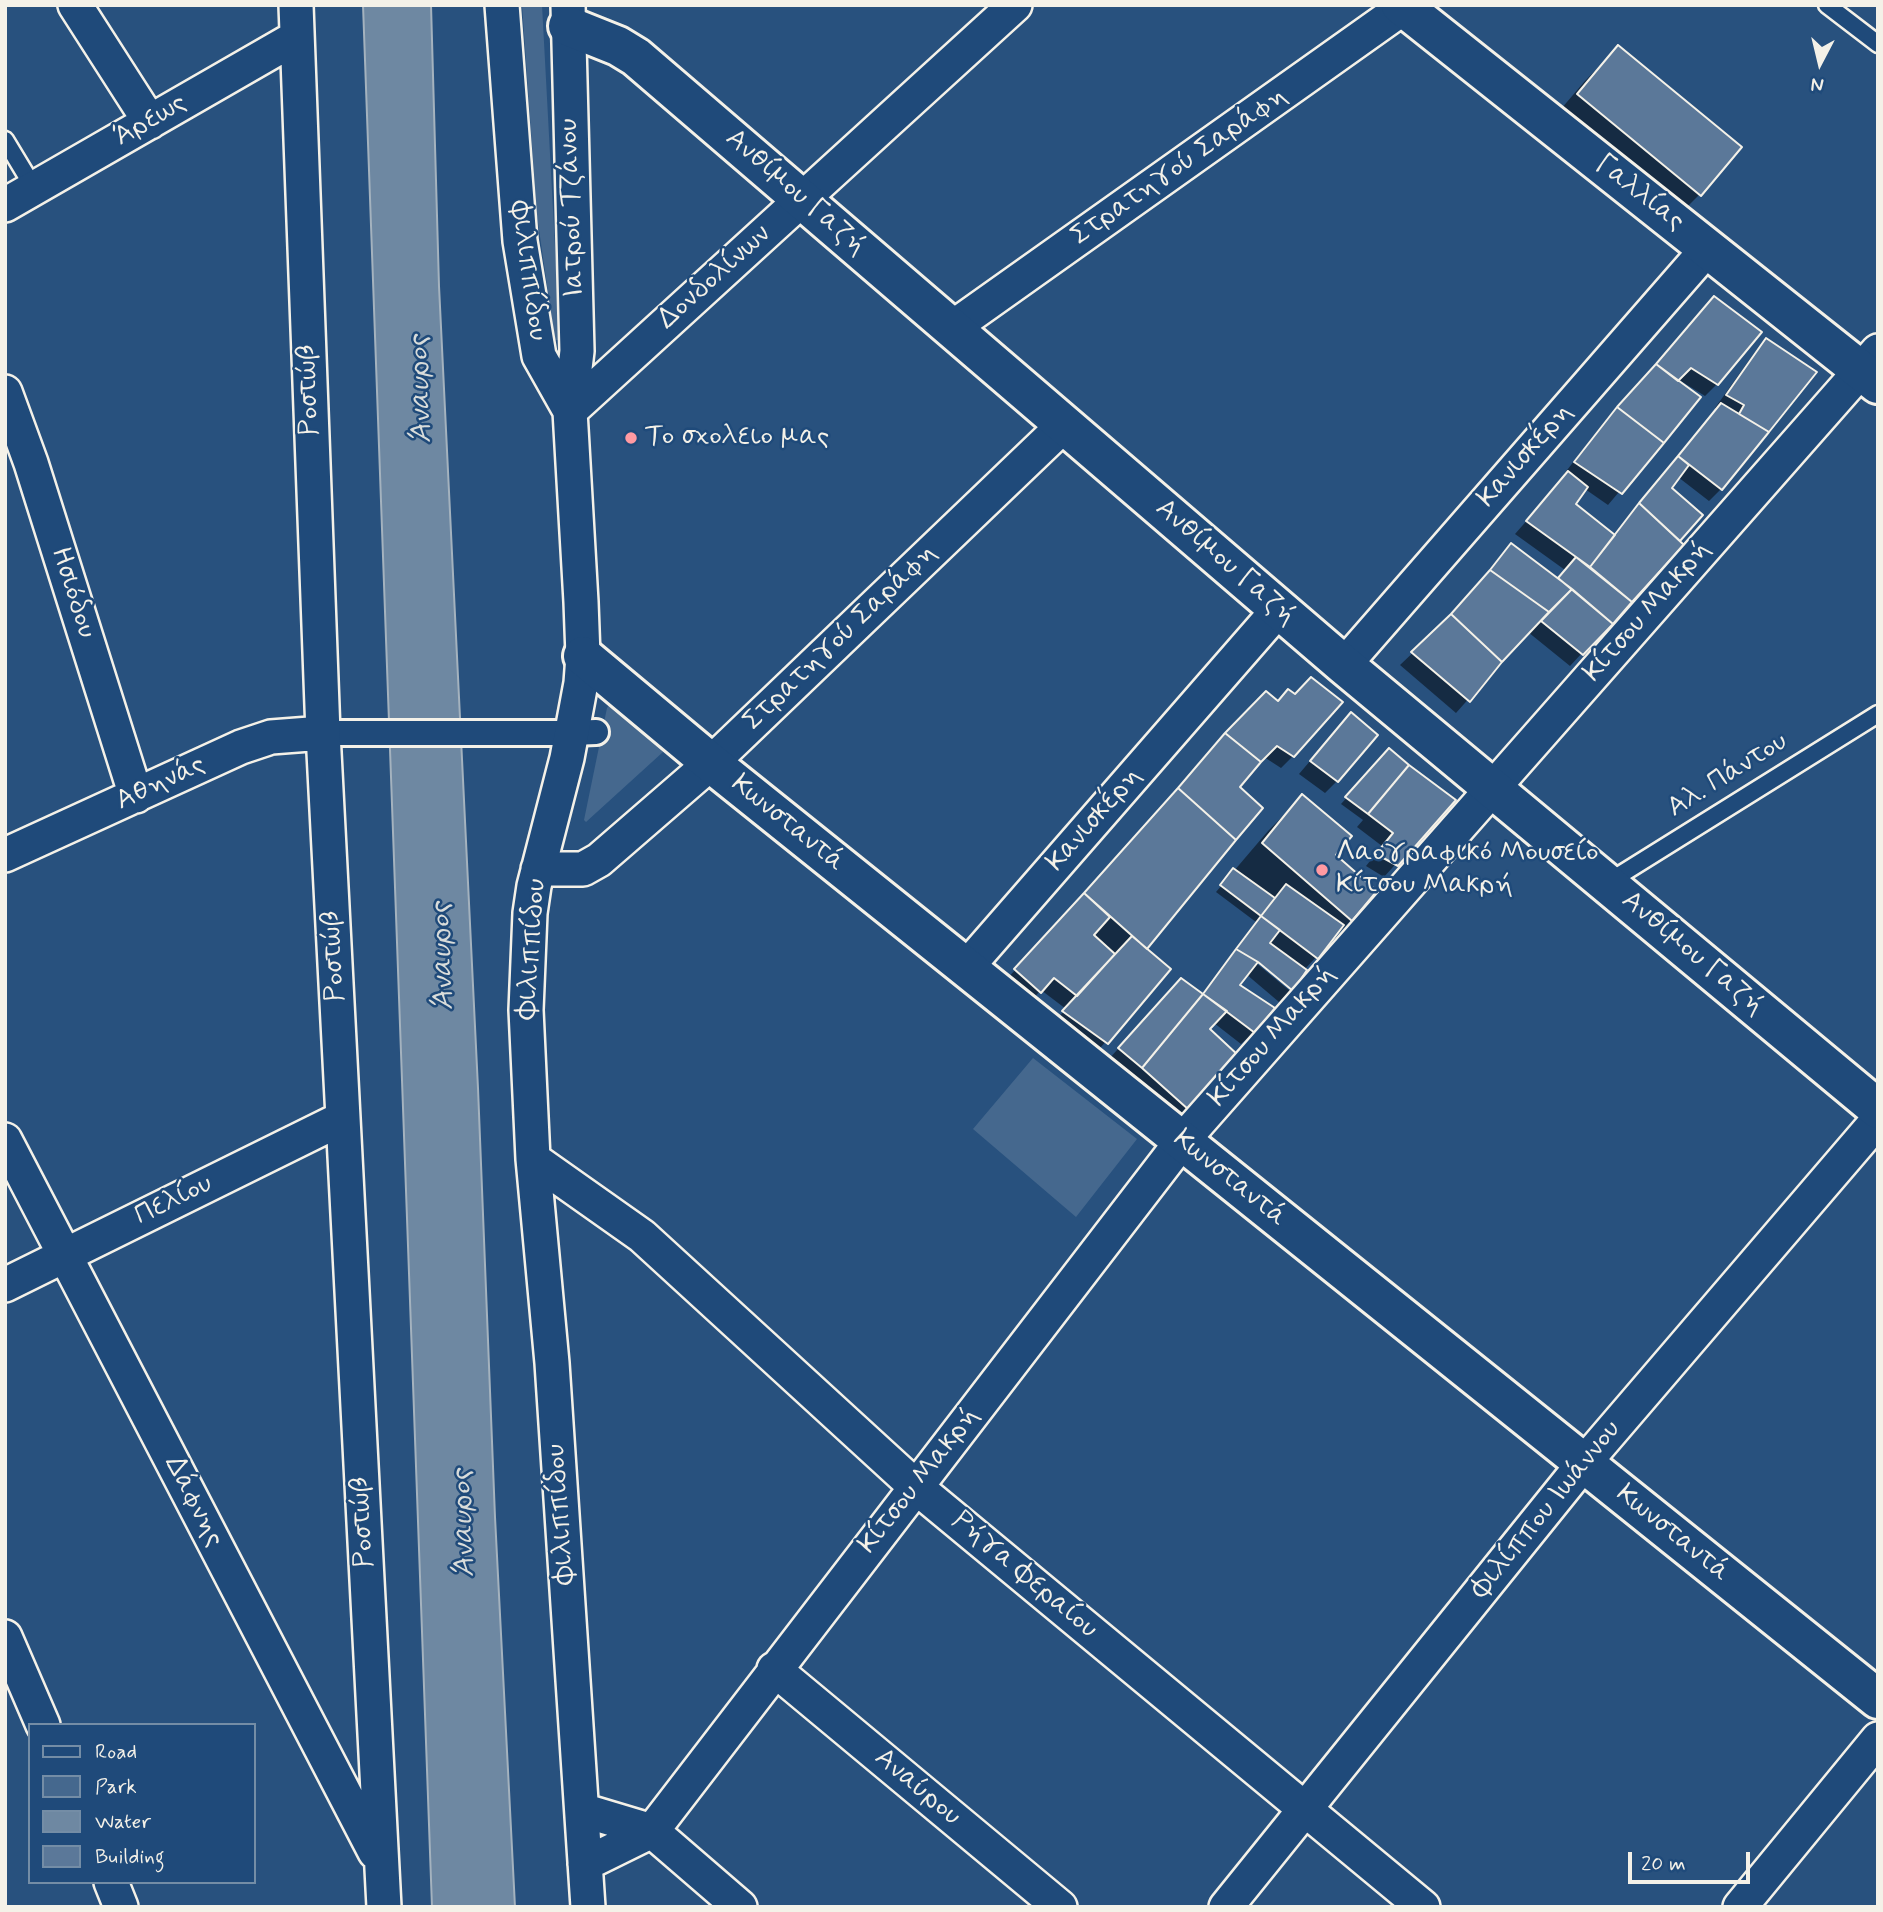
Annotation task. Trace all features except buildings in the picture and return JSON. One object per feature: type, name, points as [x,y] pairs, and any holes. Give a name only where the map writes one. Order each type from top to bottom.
[{"type":"street","points":[[75,5],[150,122]]},
{"type":"street","name":"Φιλιππίδου","points":[[502,5],[520,240],[539,356],[570,411],[583,656],[584,732],[538,869],[530,914],[526,1010],[533,1159],[552,1363],[588,1907]]},
{"type":"street","name":"Δονδολίνων","points":[[570,411],[1015,5]]},
{"type":"street","name":"Γαλλίας","points":[[1404,6],[1708,248],[1872,368]]},
{"type":"street","name":"Στρατηγού Σαράφη","points":[[952,328],[1404,6]]},
{"type":"street","name":"Ιατρού Τζάνου","points":[[568,16],[577,351],[570,411]]},
{"type":"street","name":"Ανθίμου Γαζή","points":[[568,16],[636,57],[1279,609],[1878,1109]]},
{"type":"street","name":"Άρεως","points":[[5,205],[150,122],[297,21]]},
{"type":"street","name":"Ροστώβ","points":[[297,21],[323,733],[384,1907]]},
{"type":"street","name":"Κανισκέρη","points":[[1344,664],[1708,248]]},
{"type":"street","name":"Κίτσου Μακρή","points":[[585,1864],[652,1830],[1182,1141],[1493,788],[1872,368]]},
{"type":"street","name":"Ησιόδου","points":[[5,392],[31,463],[136,796]]},
{"type":"street","name":"Στρατηγού Σαράφη","points":[[538,869],[583,869],[599,860],[711,763],[1065,425]]},
{"type":"street","name":"Κανισκέρη","points":[[966,968],[1279,609]]},
{"type":"street","name":"Κωνσταντά","points":[[583,656],[711,763],[1878,1699]]},
{"type":"street","points":[[323,733],[584,732]]},
{"type":"street","name":"Αθηνάς","points":[[5,855],[262,739],[323,733]]},
{"type":"street","name":"Πελίου","points":[[5,1285],[343,1118]]},
{"type":"street","name":"Φιλίππου Ιωάννου","points":[[1226,1907],[1584,1463],[1878,1120]]},
{"type":"street","name":"Δάφνης","points":[[5,1140],[381,1863]]},
{"type":"street","name":"Ρήγα Φεραίου","points":[[533,1159],[642,1236],[916,1487],[1423,1907]]},
{"type":"street","points":[[5,1637],[42,1723]]},
{"type":"street","name":"Αναύρου","points":[[774,1669],[1060,1907]]},
{"type":"street","points":[[1740,1907],[1878,1739]]},
{"type":"street","points":[[582,1810],[652,1830],[740,1907]]},
{"type":"street","points":[[112,1884],[121,1907]]},
{"type":"lane","points":[[1827,5],[1878,44]]},
{"type":"lane","points":[[5,140],[34,188]]},
{"type":"lane","name":"Αλ. Πάντου","points":[[1607,883],[1878,714]]},
{"type":"green space","points":[[522,5],[542,5],[560,340],[555,340],[537,216]]},
{"type":"green space","points":[[614,703],[662,747],[663,752],[586,822],[584,820],[607,708]]},
{"type":"green space","points":[[1033,1058],[1137,1139],[1076,1217],[973,1129]]},
{"type":"water","name":"Άναυρος","points":[[363,5],[431,5],[439,286],[515,1907],[432,1907]]},
{"type":"place","name":"Το σχολειο μας","points":[[631,438]]},
{"type":"place","name":"Λαογραφικό Μουσείο Κίτσου Μακρή","points":[[1322,870]]}]
